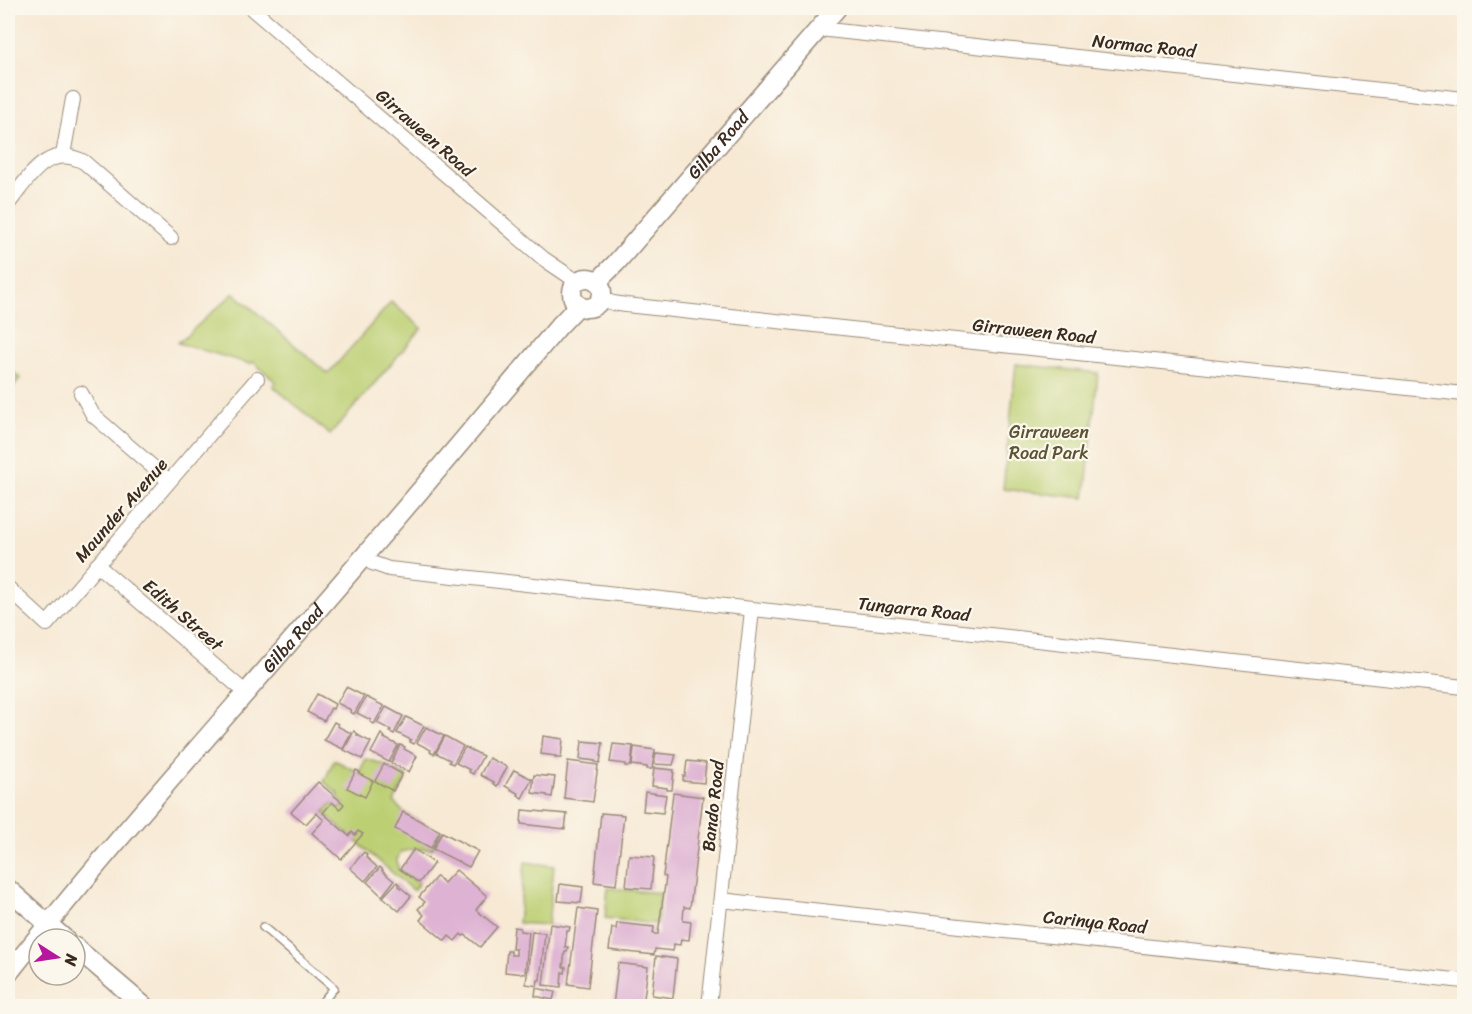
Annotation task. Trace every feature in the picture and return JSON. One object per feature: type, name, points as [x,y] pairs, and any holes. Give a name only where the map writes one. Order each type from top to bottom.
[{"type":"street","name":"Girraween Road","points":[[251,8],[544,259],[578,282]]},
{"type":"street","name":"Gilba Road","points":[[599,290],[616,263],[837,8]]},
{"type":"street","name":"Normac Road","points":[[819,29],[1464,99]]},
{"type":"street","points":[[63,155],[73,99]]},
{"type":"street","points":[[8,204],[38,166],[52,157],[63,155],[74,157],[84,162],[171,238]]},
{"type":"street","points":[[585,279],[593,280],[599,290],[599,303],[592,307],[579,305],[573,294],[578,282],[585,279]]},
{"type":"street","name":"Girraween Road","points":[[599,290],[613,303],[624,305],[1464,394]]},
{"type":"street","name":"Gilba Road","points":[[8,974],[47,924],[579,305]]},
{"type":"street","name":"Maunder Avenue","points":[[8,588],[47,624],[257,379]]},
{"type":"street","points":[[81,393],[93,415],[169,481]]},
{"type":"street","name":"Tungarra Road","points":[[364,556],[375,565],[389,569],[1464,687]]},
{"type":"street","name":"Edith Street","points":[[98,564],[245,693]]},
{"type":"street","name":"Bando Road","points":[[709,1006],[752,610]]},
{"type":"street","points":[[8,889],[51,927]]},
{"type":"street","name":"Carinya Road","points":[[721,900],[1464,981]]},
{"type":"street","points":[[87,957],[144,1006]]},
{"type":"lane","points":[[263,927],[334,988],[319,1006]]},
{"type":"green space","points":[[234,293],[328,374],[391,302],[422,328],[330,435],[273,386],[276,382],[253,362],[250,364],[178,343]]},
{"type":"green space","name":"Girraween Road Park","points":[[1016,364],[1098,373],[1085,498],[1003,489]]},
{"type":"green space","points":[[8,367],[20,378],[8,394]]},
{"type":"green space","points":[[366,759],[383,764],[407,776],[394,802],[403,812],[441,833],[432,849],[412,849],[400,853],[397,860],[398,869],[419,883],[414,890],[324,813],[332,803],[340,809],[344,804],[337,798],[339,795],[324,782],[334,760],[359,772]]},
{"type":"green space","points":[[525,862],[554,866],[548,925],[518,923]]},
{"type":"green space","points":[[608,888],[660,893],[657,924],[605,918]]},
{"type":"building","points":[[346,687],[364,696],[354,714],[337,703]]},
{"type":"building","points":[[317,694],[335,704],[324,721],[307,712]]},
{"type":"building","points":[[366,697],[384,706],[374,724],[357,713]]},
{"type":"building","points":[[386,707],[403,716],[394,734],[377,723]]},
{"type":"building","points":[[406,717],[424,726],[414,744],[397,733]]},
{"type":"building","points":[[334,722],[351,733],[343,749],[324,740]]},
{"type":"building","points":[[426,727],[444,736],[434,754],[417,743]]},
{"type":"building","points":[[354,731],[371,742],[362,759],[344,750]]},
{"type":"building","points":[[381,734],[398,745],[389,762],[371,753]]},
{"type":"building","points":[[445,736],[463,746],[453,764],[436,753]]},
{"type":"building","points":[[543,736],[563,739],[561,758],[541,754]]},
{"type":"building","points":[[582,741],[603,743],[600,763],[580,759]]},
{"type":"building","points":[[613,744],[633,746],[631,766],[610,762]]},
{"type":"building","points":[[400,745],[417,756],[409,772],[391,763]]},
{"type":"building","points":[[465,747],[483,756],[473,774],[456,763]]},
{"type":"building","points":[[634,747],[655,750],[652,769],[632,765]]},
{"type":"building","points":[[656,753],[676,755],[673,765],[654,764]]},
{"type":"building","points":[[489,758],[507,767],[497,786],[480,775]]},
{"type":"building","points":[[568,761],[598,765],[593,802],[564,798]]},
{"type":"building","points":[[687,761],[706,763],[704,783],[683,781]]},
{"type":"building","points":[[384,764],[402,774],[393,791],[375,781]]},
{"type":"building","points":[[654,768],[674,770],[672,790],[652,786]]},
{"type":"building","points":[[356,770],[373,781],[365,797],[347,788]]},
{"type":"building","points":[[514,770],[532,779],[522,798],[505,786]]},
{"type":"building","points":[[534,775],[555,777],[552,797],[532,793]]},
{"type":"building","points":[[318,782],[344,804],[340,809],[332,802],[323,813],[349,836],[352,832],[355,835],[358,831],[363,834],[341,859],[312,833],[324,820],[316,813],[306,824],[291,812]]},
{"type":"building","points":[[645,792],[666,795],[663,813],[643,811]]},
{"type":"building","points":[[673,793],[703,797],[690,908],[684,907],[683,921],[691,922],[689,940],[681,939],[680,945],[674,944],[673,951],[655,949],[654,955],[609,950],[612,928],[616,929],[617,923],[654,927],[653,934],[658,934],[666,877],[663,876]]},
{"type":"building","points":[[522,810],[567,814],[565,829],[521,824]]},
{"type":"building","points":[[403,812],[440,831],[431,848],[395,829]]},
{"type":"building","points":[[601,813],[624,815],[616,885],[594,882]]},
{"type":"building","points":[[442,832],[478,851],[469,867],[433,849]]},
{"type":"building","points":[[414,849],[434,863],[419,883],[400,869]]},
{"type":"building","points":[[364,852],[377,867],[365,881],[350,868]]},
{"type":"building","points":[[629,855],[654,857],[651,889],[626,887]]},
{"type":"building","points":[[380,867],[394,881],[382,896],[367,882]]},
{"type":"building","points":[[456,870],[487,896],[476,910],[497,927],[480,947],[461,934],[455,941],[449,936],[445,941],[420,920],[424,915],[418,909],[425,902],[419,897],[437,876],[444,883]]},
{"type":"building","points":[[397,882],[411,896],[399,911],[383,897]]},
{"type":"building","points":[[560,884],[583,887],[581,903],[558,901]]},
{"type":"building","points":[[578,908],[597,911],[588,987],[568,984]]},
{"type":"building","points":[[550,924],[570,927],[567,931],[565,947],[568,947],[563,967],[566,967],[565,973],[562,972],[561,987],[543,985]]},
{"type":"building","points":[[514,927],[520,928],[520,931],[529,932],[525,974],[505,972],[507,951],[511,951],[511,955],[516,955],[516,949],[512,949]]},
{"type":"building","points":[[532,932],[545,933],[540,980],[537,986],[526,984]]},
{"type":"building","points":[[656,956],[677,959],[673,998],[652,995]]},
{"type":"building","points":[[618,963],[648,967],[643,1006],[613,1006]]},
{"type":"building","points":[[536,988],[555,992],[553,1000],[535,996]]}]
